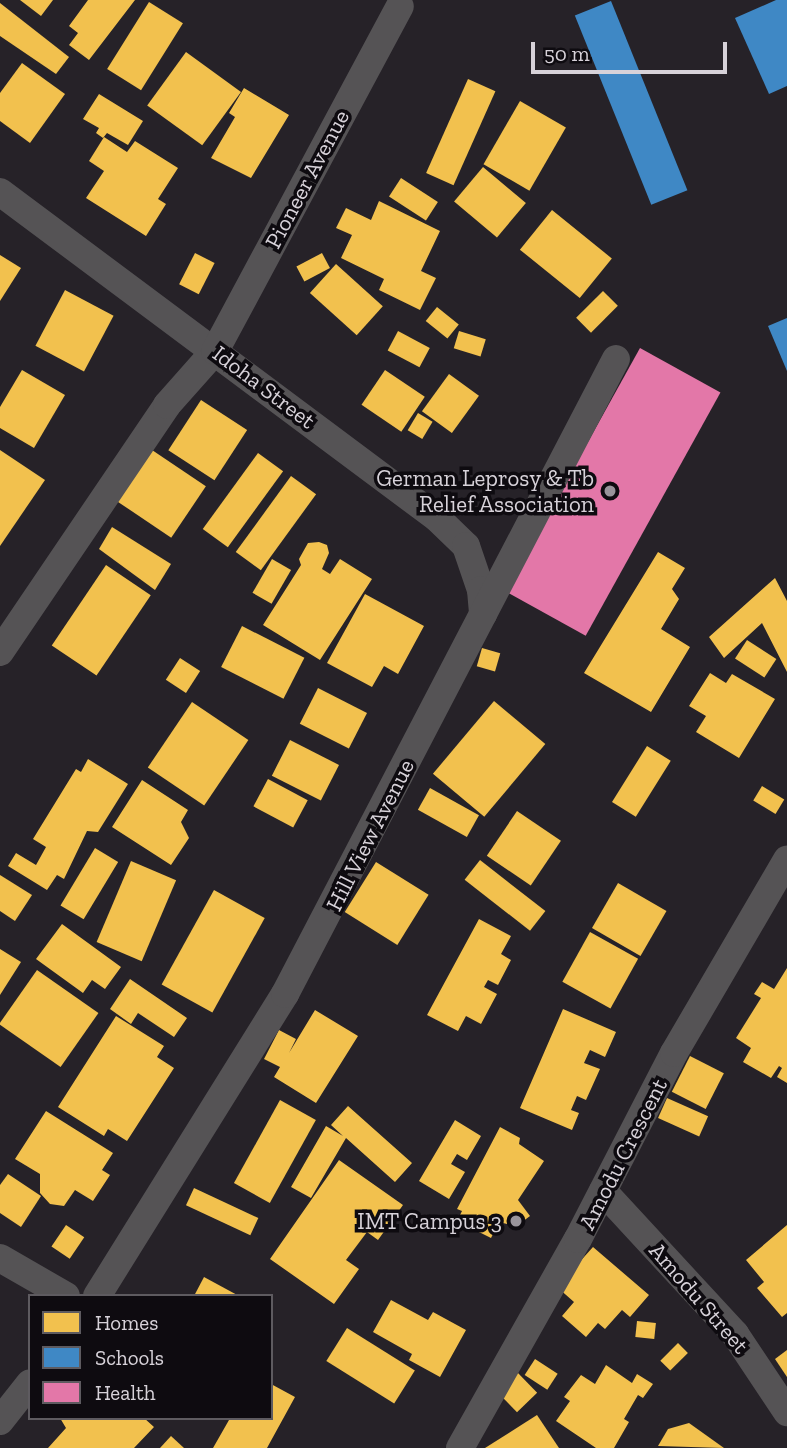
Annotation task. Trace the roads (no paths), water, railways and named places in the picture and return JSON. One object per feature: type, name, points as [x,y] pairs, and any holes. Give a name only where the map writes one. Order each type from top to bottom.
[{"type":"street","name":"Pioneer Avenue","points":[[0,652],[167,405],[215,351],[400,6]]},
{"type":"street","name":"Idoha Street","points":[[0,192],[437,518],[470,556],[483,614]]},
{"type":"street","name":"Hill View Avenue","points":[[98,1294],[285,994],[616,359]]},
{"type":"street","name":"Amodu Crescent","points":[[460,1448],[603,1191],[674,1054],[787,860]]},
{"type":"street","name":"Amodu Street","points":[[603,1191],[735,1334],[787,1412]]},
{"type":"street","points":[[0,1258],[63,1294]]},
{"type":"street","points":[[0,1420],[28,1385]]},
{"type":"place","name":"German Leprosy & Tb Relief Association","points":[[610,491]]},
{"type":"place","name":"IMT Campus 3","points":[[516,1221]]}]
